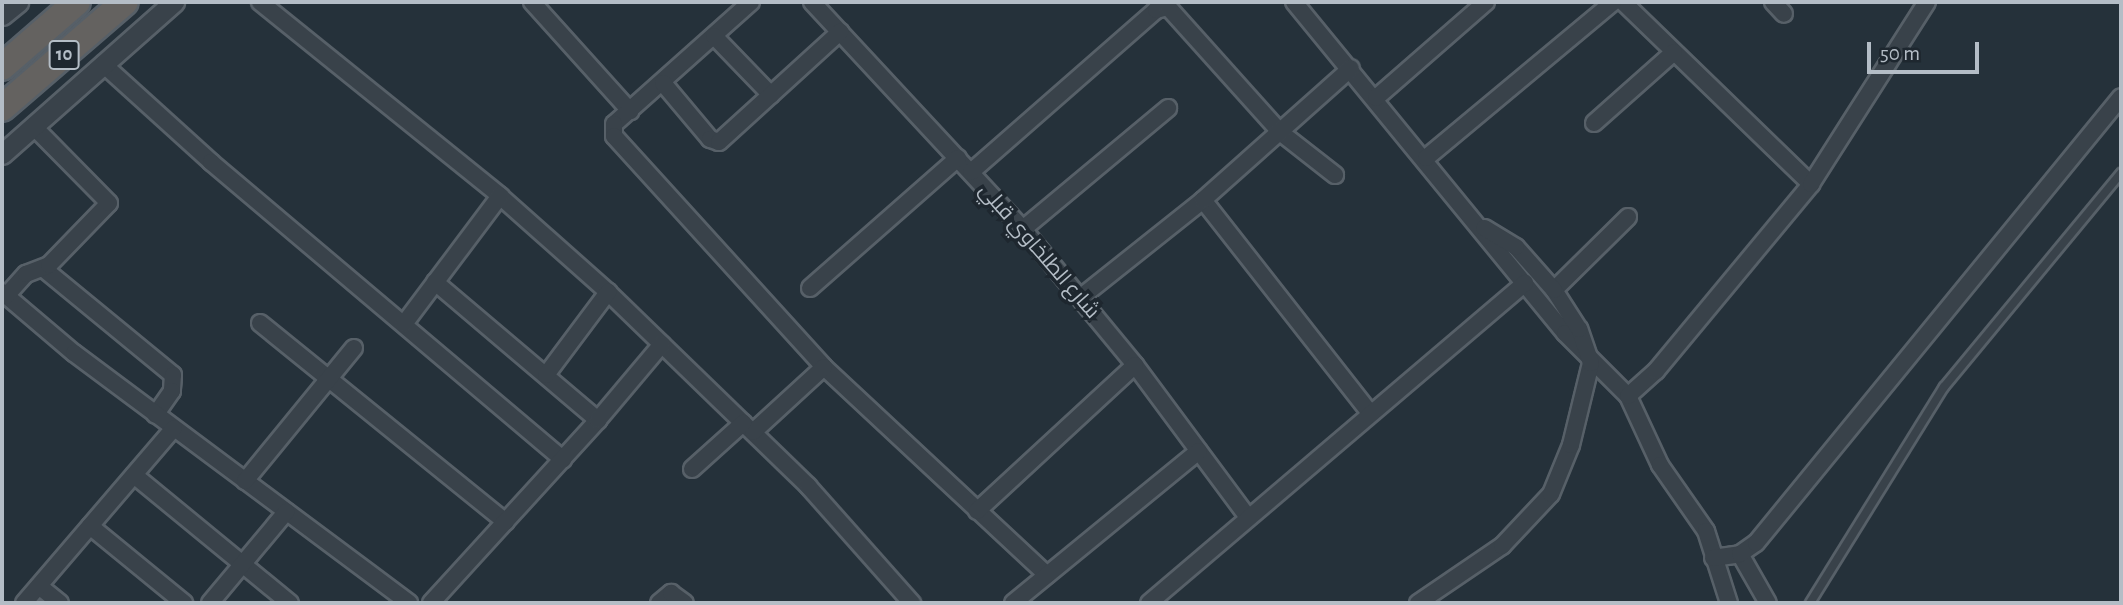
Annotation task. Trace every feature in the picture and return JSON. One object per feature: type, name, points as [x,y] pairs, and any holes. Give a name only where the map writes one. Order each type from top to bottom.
[{"type":"highway","name":"10","points":[[2,67],[77,2]]},
{"type":"highway","name":"10","points":[[2,108],[125,2]]},
{"type":"street","points":[[2,154],[174,2]]},
{"type":"street","points":[[260,2],[500,196],[608,292],[844,524],[912,603]]},
{"type":"street","points":[[532,2],[630,111]]},
{"type":"street","points":[[751,2],[614,124],[614,136],[824,367],[1047,575]]},
{"type":"street","name":"شارع الطلخاوي قبلي","points":[[812,2],[1023,229],[1135,365],[1247,516]]},
{"type":"street","points":[[1294,2],[1426,158],[1591,363],[1628,396],[1660,465],[1706,531],[1729,603]]},
{"type":"street","points":[[1376,98],[1486,2]]},
{"type":"street","points":[[1426,158],[1613,2]]},
{"type":"street","points":[[1623,2],[1811,184]]},
{"type":"street","points":[[1628,396],[1656,371],[1811,184],[1927,2]]},
{"type":"street","points":[[971,172],[1162,7],[1173,10],[1280,132],[1335,175]]},
{"type":"street","points":[[663,83],[714,142],[724,139],[840,32]]},
{"type":"street","points":[[714,36],[771,95]]},
{"type":"street","points":[[1594,123],[1674,52]]},
{"type":"street","points":[[103,64],[211,162],[563,458]]},
{"type":"street","points":[[1080,298],[1203,200],[1351,68]]},
{"type":"street","points":[[1713,558],[1740,554],[1762,536],[2121,97]]},
{"type":"street","points":[[1023,229],[1168,107]]},
{"type":"street","points":[[33,126],[108,203],[44,269],[26,274],[4,294],[155,415],[410,603]]},
{"type":"street","points":[[810,288],[958,158]]},
{"type":"street","points":[[404,324],[500,196]]},
{"type":"street","points":[[1203,200],[1369,412]]},
{"type":"street","points":[[1553,290],[1628,217]]},
{"type":"street","points":[[1418,603],[1491,554],[1551,494],[1571,445],[1591,363],[1579,329],[1553,290],[1516,247],[1480,226]]},
{"type":"street","points":[[44,269],[173,375],[172,391],[155,415]]},
{"type":"street","points":[[435,282],[598,420]]},
{"type":"street","points":[[1149,603],[1247,516],[1525,282]]},
{"type":"street","points":[[546,374],[608,292]]},
{"type":"street","points":[[260,323],[506,522]]},
{"type":"street","points":[[432,603],[598,420],[662,344]]},
{"type":"street","points":[[245,481],[354,348]]},
{"type":"street","points":[[977,511],[1135,365]]},
{"type":"street","points":[[692,469],[824,367]]},
{"type":"street","points":[[24,603],[174,428]]},
{"type":"street","points":[[1013,603],[1199,451]]},
{"type":"street","points":[[134,475],[290,603]]},
{"type":"street","points":[[210,603],[286,512]]},
{"type":"street","points":[[90,526],[184,603]]},
{"type":"street","points":[[1740,554],[1768,603]]},
{"type":"street","points":[[39,586],[60,603]]},
{"type":"street","points":[[659,603],[671,593],[685,603]]},
{"type":"lane","points":[[1810,603],[1944,387],[2121,173]]}]
